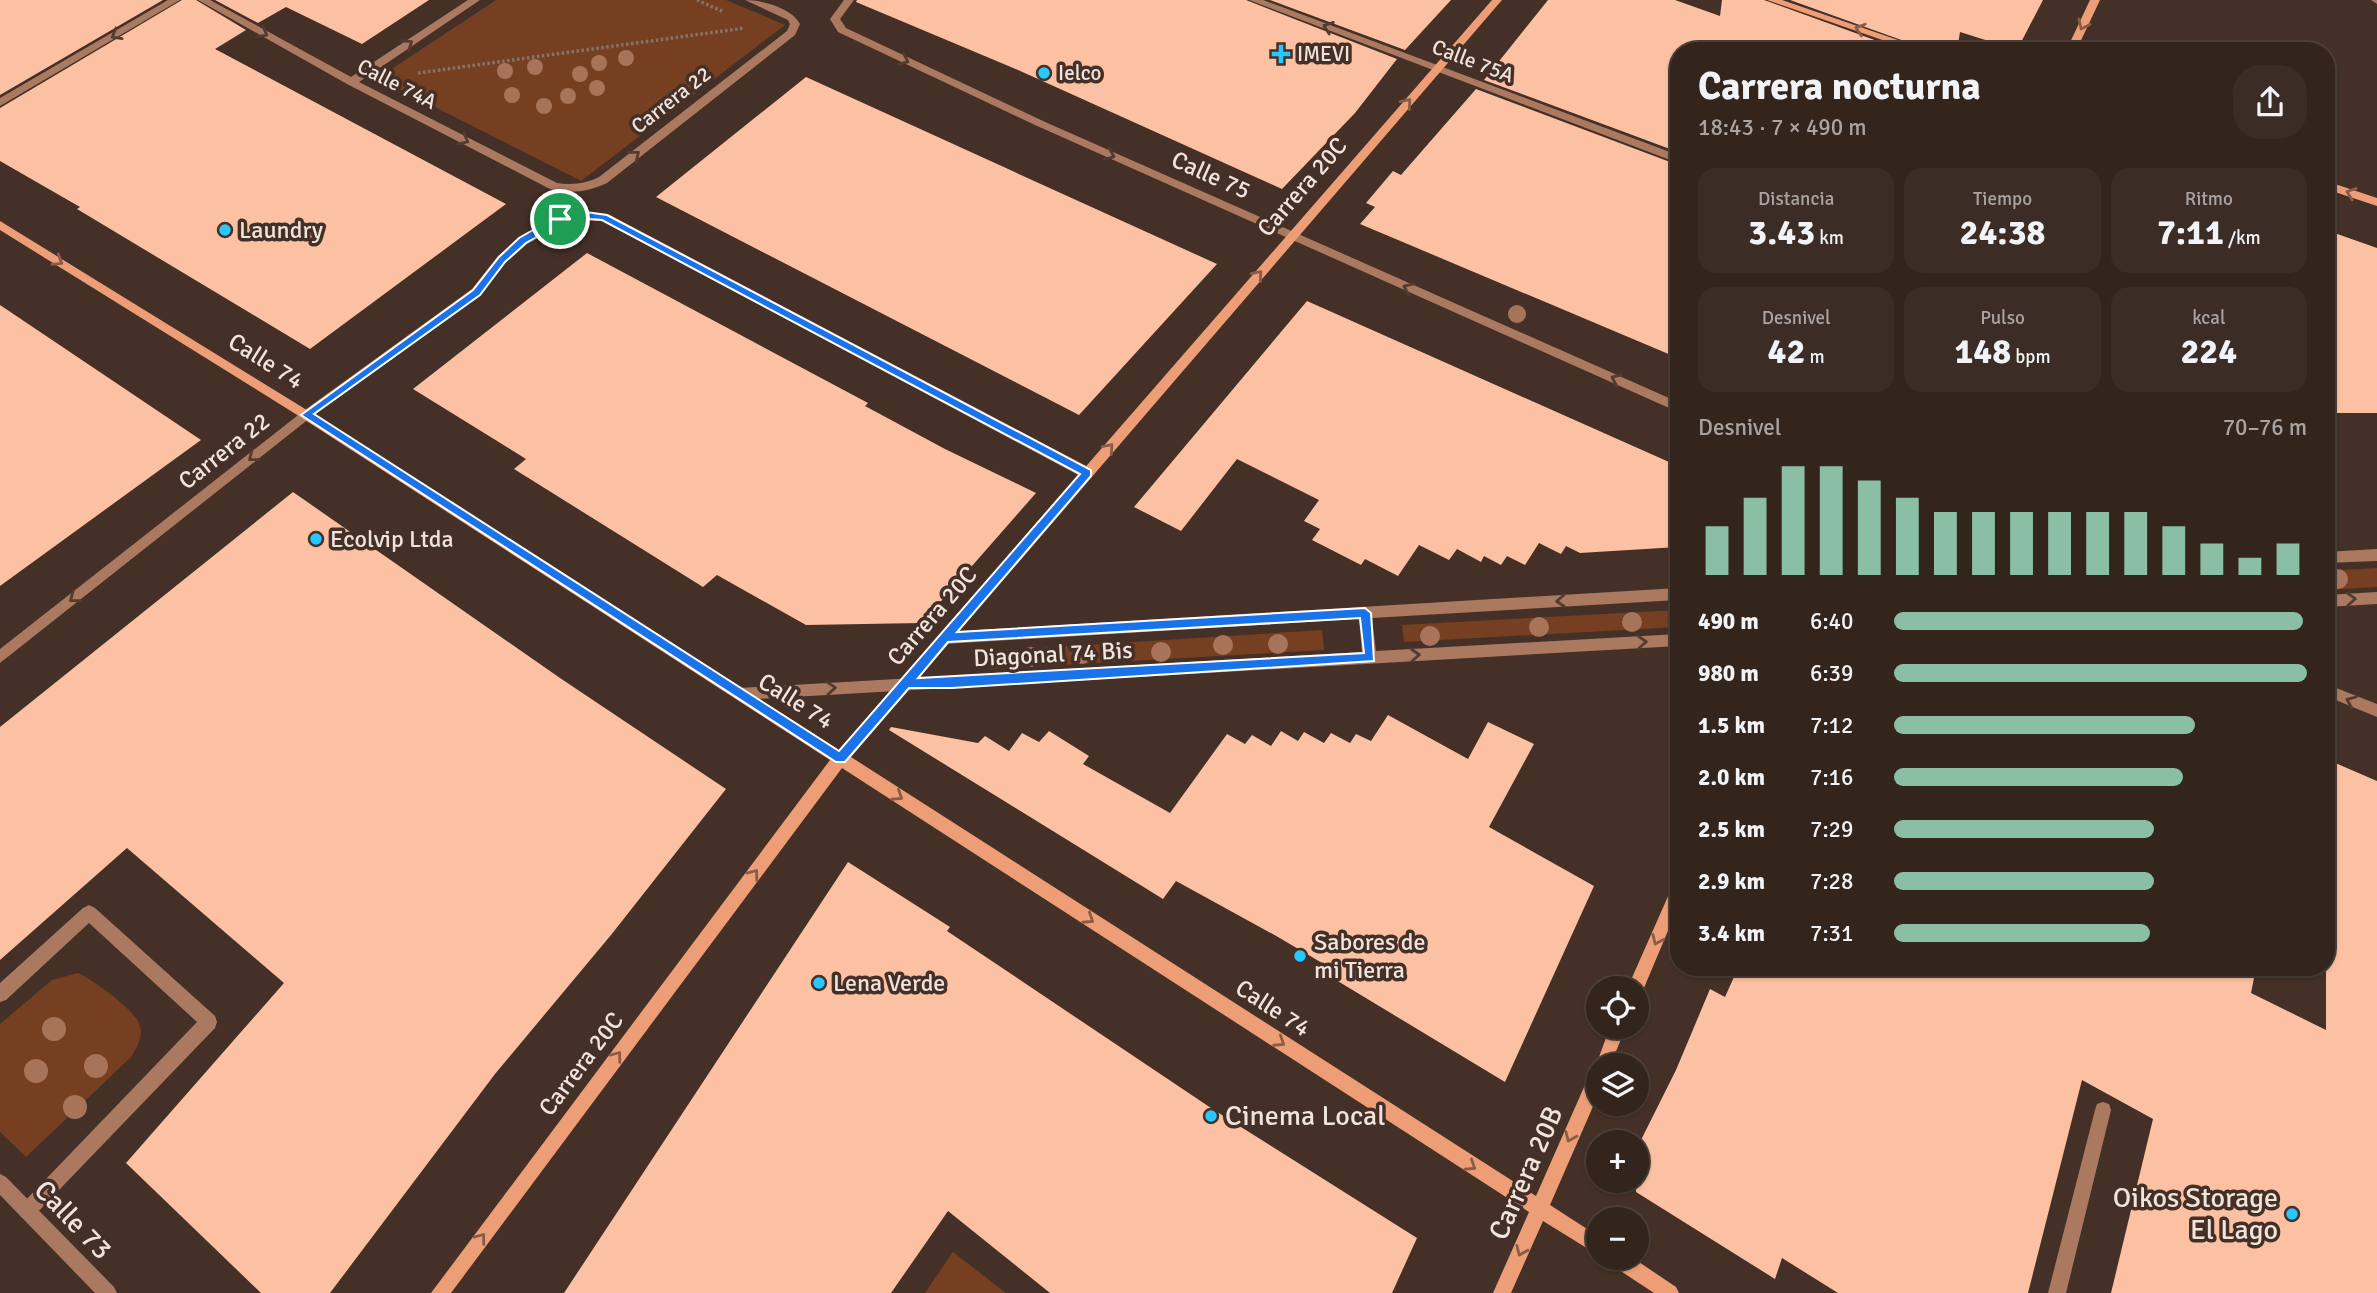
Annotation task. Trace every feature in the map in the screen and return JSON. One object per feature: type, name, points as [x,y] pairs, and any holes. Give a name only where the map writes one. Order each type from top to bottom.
[{"type":"street","points":[[0,103],[175,0]]},
{"type":"street","name":"Calle 74A","points":[[203,0],[351,82],[554,186],[577,189]]},
{"type":"street","points":[[351,82],[475,0]]},
{"type":"street","name":"Carrera 22","points":[[577,189],[603,180],[787,37],[794,28],[794,21],[750,0]]},
{"type":"street","name":"Calle 75","points":[[849,0],[835,19],[842,30],[1292,236],[1670,403]]},
{"type":"street","name":"Calle 75A","points":[[1254,0],[1670,156]]},
{"type":"street","name":"Carrera 20C","points":[[440,1293],[840,759],[1496,0]]},
{"type":"street","points":[[1772,0],[1898,42]]},
{"type":"street","points":[[2075,42],[2095,0]]},
{"type":"street","points":[[2335,188],[2377,202]]},
{"type":"street","name":"Carrera 22","points":[[0,657],[306,415],[476,292],[502,259],[523,241],[560,219],[579,214],[604,217],[1087,473]]},
{"type":"street","name":"Calle 74","points":[[0,225],[306,415],[1586,1238]]},
{"type":"street","points":[[2335,557],[2377,555]]},
{"type":"street","name":"Diagonal 74 Bis","points":[[945,638],[1670,594]]},
{"type":"street","points":[[2335,600],[2377,598]]},
{"type":"street","points":[[1365,613],[1370,657]]},
{"type":"street","name":"Diagonal 74 Bis","points":[[739,694],[1670,640]]},
{"type":"street","points":[[2335,694],[2377,711]]},
{"type":"street","points":[[1641,976],[1670,908]]},
{"type":"street","points":[[0,994],[89,914],[209,1022],[27,1211]]},
{"type":"street","name":"Carrera 20B","points":[[1502,1293],[1586,1102]]},
{"type":"street","points":[[2057,1293],[2104,1110]]},
{"type":"street","name":"Calle 73","points":[[0,1183],[108,1293]]},
{"type":"street","points":[[1635,1270],[1670,1293]]},
{"type":"path","points":[[416,73],[756,26]]},
{"type":"shaded area","points":[[496,0],[726,0],[785,25],[581,181],[378,78]]},
{"type":"shaded area","points":[[2377,568],[2377,587],[2335,589],[2335,570]]},
{"type":"shaded area","points":[[1670,610],[1670,627],[1404,642],[1402,625]]},
{"type":"shaded area","points":[[1322,630],[1324,650],[990,669],[1007,650]]},
{"type":"shaded area","points":[[78,973],[103,988],[131,1012],[140,1026],[140,1038],[131,1057],[26,1157],[0,1132],[0,1024],[52,980]]},
{"type":"shaded area","points":[[953,1252],[1006,1293],[925,1293]]},
{"type":"building","points":[[0,0],[163,0],[0,95]]},
{"type":"building","points":[[182,0],[196,0],[246,30],[215,49],[506,204],[310,349],[77,209],[80,207],[0,161],[0,108]]},
{"type":"building","points":[[215,0],[429,0],[362,44],[286,7],[258,23]]},
{"type":"building","points":[[1246,0],[1397,59],[1355,113],[1282,189],[1018,70],[856,2]]},
{"type":"building","points":[[1270,0],[1451,0],[1405,50]]},
{"type":"building","points":[[1548,0],[1675,0],[1720,16],[1722,0],[1764,0],[1880,42],[1670,42],[1670,149],[1484,80]]},
{"type":"building","points":[[1790,0],[2043,0],[2021,42],[1992,42],[1960,32],[1958,42],[1907,42]]},
{"type":"building","points":[[806,77],[1217,264],[1079,415],[656,197]]},
{"type":"building","points":[[1476,89],[1670,162],[1670,355],[1360,224],[1375,207],[1366,203],[1393,171],[1401,175]]},
{"type":"building","points":[[2335,233],[2377,248],[2377,413],[2335,413]]},
{"type":"building","points":[[587,253],[868,403],[865,406],[945,449],[1036,493],[922,623],[806,625],[717,575],[703,587],[514,469],[526,459],[413,389]]},
{"type":"building","points":[[1307,301],[1670,462],[1670,547],[1580,553],[1566,546],[1561,554],[1539,543],[1525,565],[1507,556],[1501,565],[1484,556],[1481,562],[1457,549],[1449,560],[1419,545],[1398,576],[1365,559],[1361,565],[1312,540],[1320,529],[1304,521],[1319,500],[1237,459],[1181,531],[1134,507]]},
{"type":"building","points":[[0,305],[201,440],[0,586]]},
{"type":"building","points":[[293,492],[560,678],[726,789],[611,935],[495,1074],[330,1293],[261,1293],[126,1163],[284,983],[127,848],[0,960],[0,727]]},
{"type":"building","points":[[1388,715],[1468,759],[1488,722],[1534,744],[1489,827],[1594,886],[1505,1082],[1336,980],[1339,973],[1278,937],[1176,881],[1163,899],[889,730],[891,727],[978,743],[985,736],[1009,751],[1022,733],[1039,742],[1049,731],[1089,756],[1083,764],[1170,813],[1227,734],[1245,744],[1252,735],[1271,746],[1281,731],[1298,741],[1304,732],[1324,743],[1331,733],[1350,743],[1356,734],[1371,741]]},
{"type":"building","points":[[2335,763],[2377,781],[2377,1293],[2111,1293],[2153,1119],[2082,1080],[2028,1293],[1838,1293],[1782,1258],[1775,1279],[1638,1193],[1649,1193],[1649,1130],[1646,1130],[1676,1070],[1710,989],[1725,997],[1734,976],[2254,976],[2251,993],[2326,1030],[2326,976],[2335,976]]},
{"type":"building","points":[[848,862],[950,927],[947,931],[1214,1110],[1417,1238],[1392,1293],[1050,1293],[948,1211],[891,1293],[564,1293]]},
{"type":"place","name":"IMEVI","points":[[1281,54]]},
{"type":"place","name":"Ielco","points":[[1044,73]]},
{"type":"place","name":"Laundry","points":[[225,230]]},
{"type":"place","name":"Ecolvip Ltda","points":[[316,539]]},
{"type":"place","name":"Sabores de mi Tierra","points":[[1300,956]]},
{"type":"place","name":"Lena Verde","points":[[819,983]]},
{"type":"place","name":"Cinema Local","points":[[1211,1116]]},
{"type":"place","name":"Oikos Storage El Lago","points":[[2292,1214]]},
{"type":"route","points":[[560,219],[523,241],[502,259],[476,292],[306,415],[840,759],[945,638],[1365,613],[1370,657],[952,683],[906,683],[945,638],[1087,473],[604,217],[579,214],[560,219]]}]
